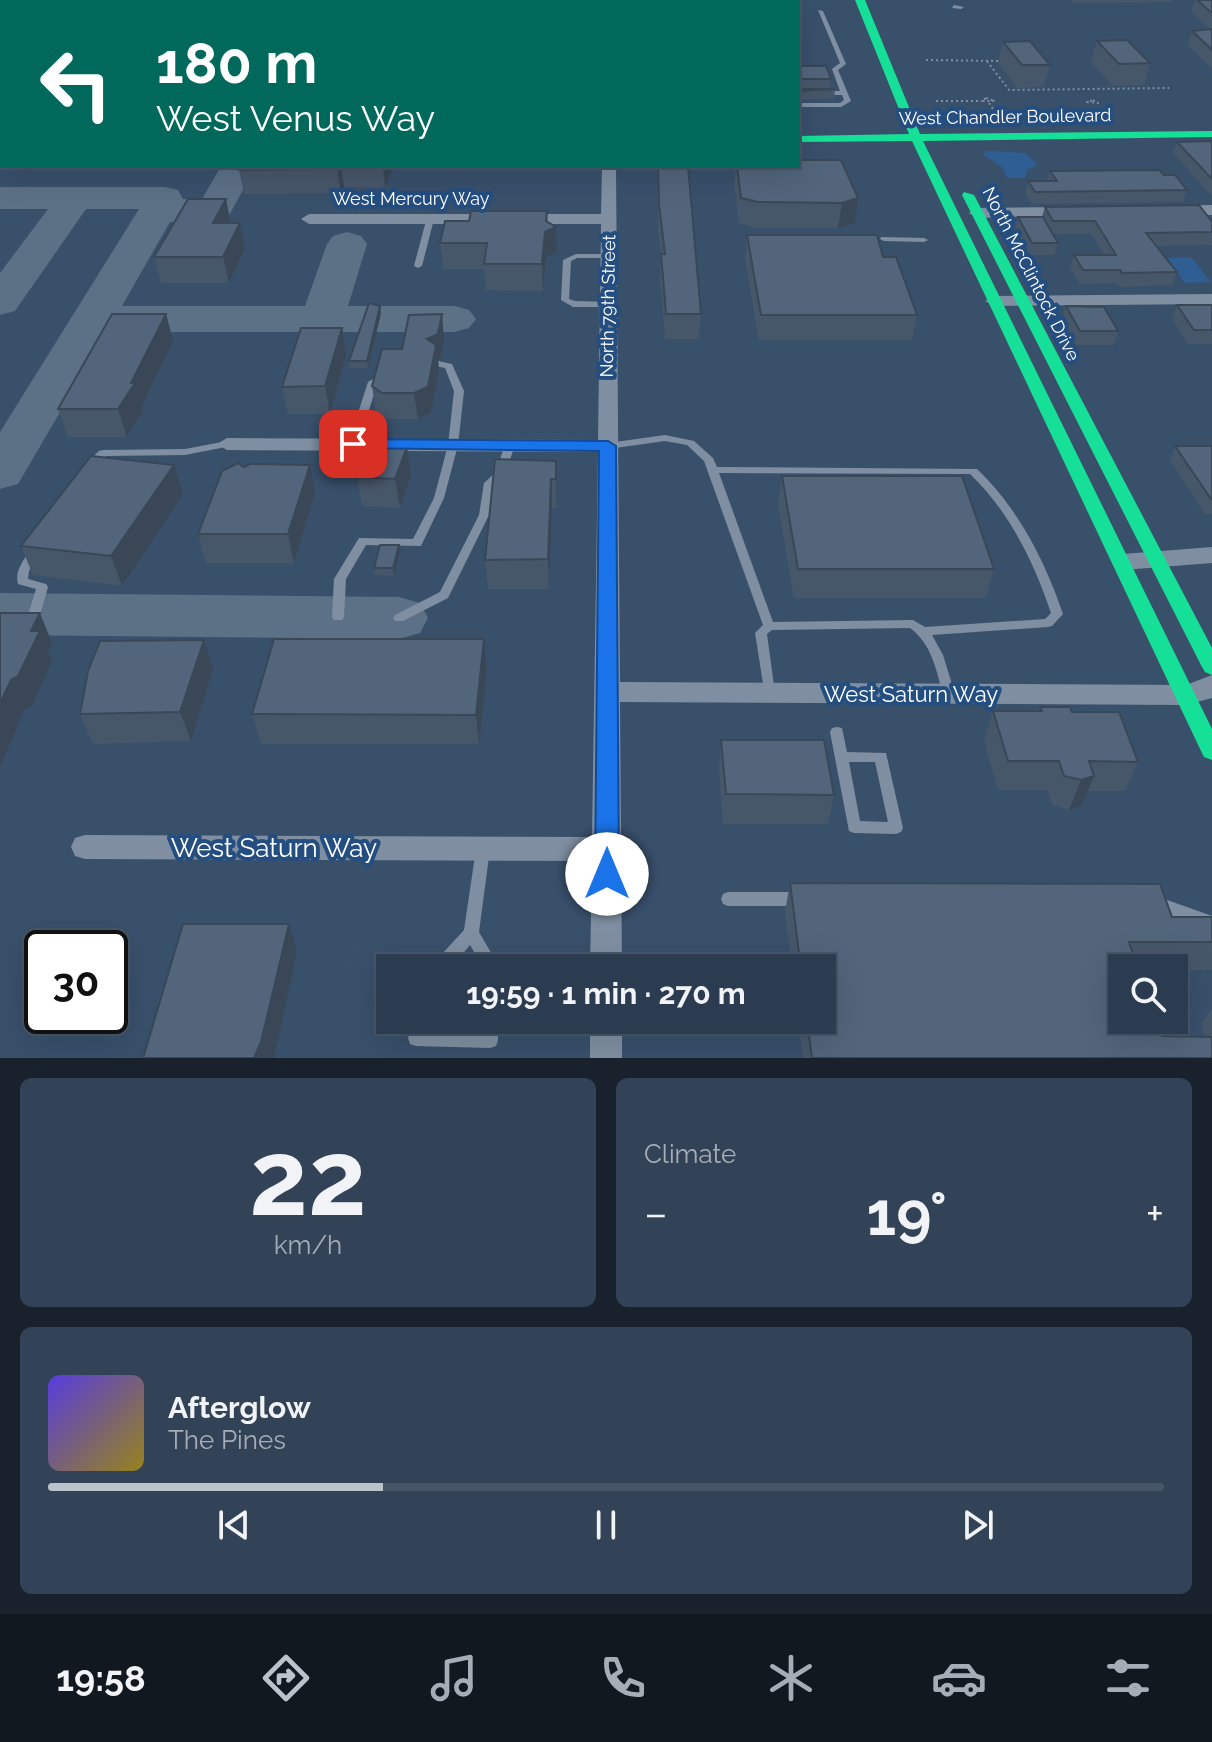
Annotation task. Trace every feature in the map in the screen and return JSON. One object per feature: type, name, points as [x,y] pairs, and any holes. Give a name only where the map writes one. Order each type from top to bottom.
[{"type":"main road","name":"North McClintock Drive","points":[[871,4],[898,44]]},
{"type":"main road","name":"North McClintock Drive","points":[[871,4],[914,133],[1212,751]]},
{"type":"main road","name":"West Chandler Boulevard","points":[[935,121],[1212,134]]},
{"type":"main road","name":"West Chandler Boulevard","points":[[800,139],[914,133],[935,121],[1212,124]]},
{"type":"main road","points":[[935,121],[949,157]]},
{"type":"main road","name":"West Chandler Boulevard","points":[[800,128],[914,133]]},
{"type":"main road","name":"North McClintock Drive","points":[[958,176],[1212,667]]},
{"type":"street","name":"North 79th Street","points":[[606,954],[609,168]]},
{"type":"street","points":[[1150,211],[1212,210]]},
{"type":"street","points":[[977,213],[1088,212]]},
{"type":"street","name":"West Mercury Way","points":[[309,219],[610,219]]},
{"type":"street","points":[[994,301],[1212,299]]},
{"type":"street","points":[[227,444],[608,446]]},
{"type":"street","points":[[1123,562],[1159,562],[1184,556],[1212,555]]},
{"type":"street","points":[[1159,562],[1195,571],[1212,571]]},
{"type":"street","name":"West Saturn Way","points":[[607,692],[1186,695],[1199,694],[1212,684]]},
{"type":"street","name":"West Saturn Way","points":[[85,847],[607,849]]},
{"type":"street","points":[[606,1034],[606,1058]]},
{"type":"lane","points":[[800,105],[841,105],[848,101],[831,68],[843,64],[820,11]]},
{"type":"lane","points":[[800,93],[844,93]]},
{"type":"lane","points":[[418,266],[430,219]]},
{"type":"lane","points":[[884,239],[924,240]]},
{"type":"lane","points":[[608,305],[573,304],[565,300],[567,260],[576,256],[609,256]]},
{"type":"lane","points":[[338,617],[340,579],[363,541],[417,543],[439,498],[453,445],[459,391],[449,366],[438,364]]},
{"type":"lane","points":[[353,444],[373,382]]},
{"type":"lane","points":[[608,446],[665,438],[690,443],[709,460],[769,626]]},
{"type":"lane","points":[[86,475],[91,461],[103,453],[185,452],[227,444]]},
{"type":"lane","points":[[399,618],[444,595],[484,515],[489,483],[500,474],[510,445]]},
{"type":"lane","points":[[712,470],[973,471],[989,484],[1002,503],[1050,589],[1057,614],[1048,623],[925,631]]},
{"type":"lane","points":[[34,615],[42,587],[22,581],[23,571],[47,535]]},
{"type":"lane","points":[[769,693],[761,633],[769,626],[913,624],[925,631],[934,646],[949,694]]},
{"type":"lane","points":[[837,732],[854,827],[896,828],[881,757],[842,757]]},
{"type":"lane","points":[[452,954],[471,933],[483,849]]},
{"type":"lane","points":[[728,899],[821,899]]},
{"type":"lane","points":[[1147,899],[1212,923]]},
{"type":"lane","points":[[471,933],[484,954]]},
{"type":"lane","points":[[418,1034],[416,1038],[490,1040],[490,1034]]},
{"type":"path","points":[[926,60],[1009,61]]},
{"type":"path","points":[[987,61],[1009,90],[1169,88]]},
{"type":"path","points":[[1081,89],[1091,100]]},
{"type":"path","points":[[935,121],[992,99],[1000,119]]},
{"type":"shaded area","points":[[988,151],[1026,153],[1037,165],[1027,170],[1025,178],[1007,178],[1002,167],[982,154]]},
{"type":"shaded area","points":[[1191,257],[1211,282],[1185,283],[1166,258]]},
{"type":"building","points":[[1197,0],[1212,0],[1212,13]]},
{"type":"building","points":[[1212,29],[1212,50],[1192,31]]},
{"type":"building","points":[[1127,40],[1150,63],[1119,64],[1097,41]]},
{"type":"building","points":[[1030,41],[1050,65],[1022,65],[1003,42]]},
{"type":"building","points":[[800,66],[826,66],[831,79],[800,79]]},
{"type":"building","points":[[1212,141],[1212,179],[1177,142]]},
{"type":"building","points":[[800,160],[841,160],[858,198],[842,203],[758,202],[741,198],[737,168],[800,168]]},
{"type":"building","points":[[240,168],[337,168],[337,169]]},
{"type":"building","points":[[658,168],[688,168],[701,314],[666,314],[661,254],[665,254]]},
{"type":"building","points":[[1159,170],[1164,175],[1175,175],[1187,190],[1035,192],[1028,181],[1057,181],[1050,171]]},
{"type":"building","points":[[188,199],[226,199],[213,223],[240,223],[223,257],[154,257]]},
{"type":"building","points":[[1199,205],[1212,222],[1212,232],[1146,233],[1177,272],[1122,273],[1120,270],[1083,270],[1074,255],[1116,255],[1095,221],[1053,221],[1045,207]]},
{"type":"building","points":[[471,211],[547,211],[546,221],[556,227],[545,232],[542,264],[484,264],[487,243],[440,243],[445,221],[469,221]]},
{"type":"building","points":[[1018,217],[1043,217],[1058,243],[1032,243]]},
{"type":"building","points":[[747,235],[877,235],[883,257],[896,257],[917,315],[761,315]]},
{"type":"building","points":[[369,303],[380,306],[367,361],[349,361]]},
{"type":"building","points":[[1177,305],[1212,305],[1212,330],[1194,330]]},
{"type":"building","points":[[1066,306],[1104,307],[1118,331],[1080,331]]},
{"type":"building","points":[[112,314],[166,314],[131,383],[135,383],[118,409],[58,409]]},
{"type":"building","points":[[442,314],[438,334],[427,339],[436,345],[428,387],[414,393],[382,393],[372,386],[382,349],[402,349],[409,315]]},
{"type":"building","points":[[301,328],[342,328],[325,386],[282,387]]},
{"type":"building","points":[[370,445],[407,447],[395,479],[357,477]]},
{"type":"building","points":[[1175,446],[1212,446],[1212,499],[1211,499]]},
{"type":"building","points":[[91,456],[174,465],[111,556],[21,546]]},
{"type":"building","points":[[495,459],[556,461],[556,479],[551,479],[548,559],[485,560]]},
{"type":"building","points":[[238,463],[244,467],[250,464],[310,465],[288,534],[198,534],[222,471]]},
{"type":"building","points":[[782,476],[962,476],[994,569],[798,569]]},
{"type":"building","points":[[380,545],[399,545],[393,568],[374,568]]},
{"type":"building","points":[[0,613],[40,613],[31,631],[40,631],[0,704]]},
{"type":"building","points":[[274,639],[484,639],[476,715],[252,714]]},
{"type":"building","points":[[204,640],[180,712],[80,714],[88,671],[100,641]]},
{"type":"building","points":[[1040,707],[1070,707],[1072,712],[1119,712],[1138,762],[1089,761],[1094,776],[1081,780],[1064,776],[1059,761],[1008,761],[993,711],[1042,711]]},
{"type":"building","points":[[721,740],[824,740],[834,795],[726,794]]},
{"type":"building","points":[[790,883],[1160,884],[1172,917],[1212,917],[1212,942],[1129,942],[1133,954],[1108,954],[1108,1034],[1212,1037],[1212,1058],[812,1058],[809,1034],[836,1034],[836,954],[799,954]]},
{"type":"building","points":[[183,924],[289,924],[261,1042],[254,1058],[143,1058]]},
{"type":"taxiway","points":[[158,210],[214,211],[235,172]]},
{"type":"taxiway","points":[[0,198],[75,198]]},
{"type":"taxiway","points":[[0,302],[75,198]]},
{"type":"taxiway","points":[[75,198],[165,198],[158,210]]},
{"type":"taxiway","points":[[92,319],[158,210]]},
{"type":"taxiway","points":[[322,319],[347,244]]},
{"type":"taxiway","points":[[0,473],[92,319]]},
{"type":"taxiway","points":[[92,319],[322,319]]},
{"type":"taxiway","points":[[322,319],[454,319]]},
{"type":"taxiway","points":[[0,614],[399,618]]},
{"type":"traffic: fast","points":[[860,0],[907,119],[1212,751]]},
{"type":"traffic: fast","points":[[800,139],[1212,134]]},
{"type":"traffic: fast","points":[[968,195],[1212,667]]},
{"type":"route","points":[[353,444],[608,446],[607,874]]}]
